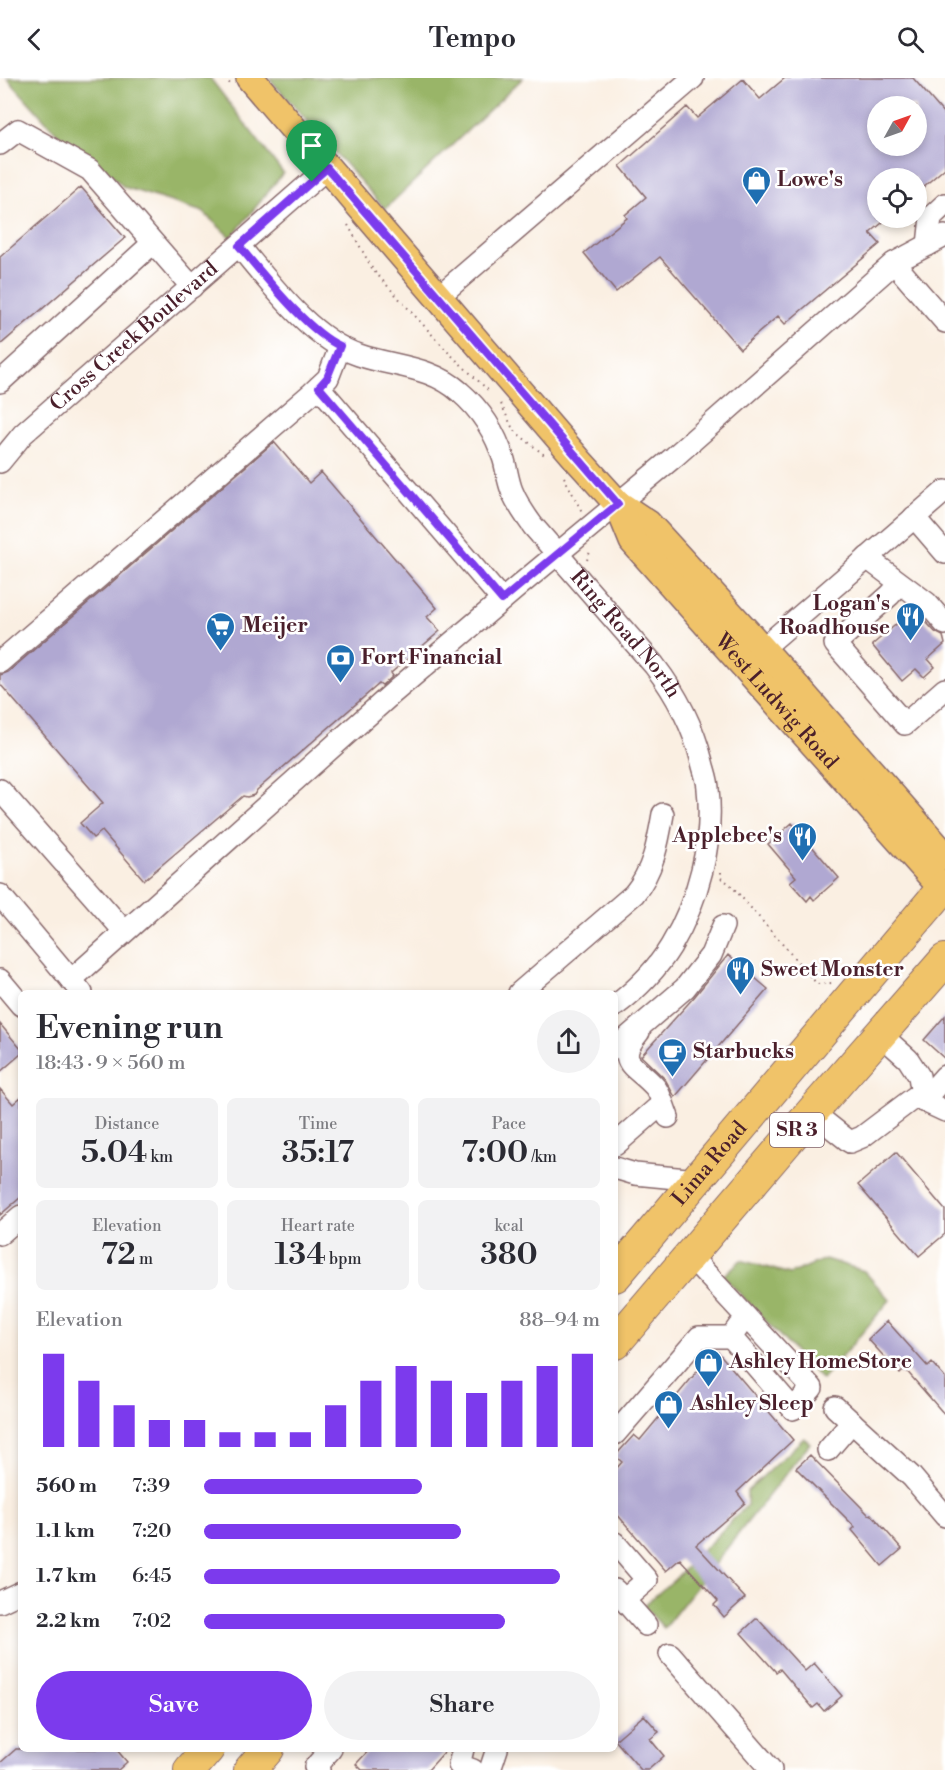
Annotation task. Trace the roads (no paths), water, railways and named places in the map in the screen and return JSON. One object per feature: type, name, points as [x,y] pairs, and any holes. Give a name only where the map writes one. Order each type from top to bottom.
[{"type":"highway","name":"Lima Road","points":[[618,1272],[944,889]]},
{"type":"highway","name":"Lima Road","points":[[618,1338],[945,960]]},
{"type":"highway","points":[[190,1770],[205,1752]]},
{"type":"highway","points":[[250,1770],[265,1752]]},
{"type":"main road","name":"West Ludwig Road","points":[[241,82],[327,168],[618,504],[648,524],[945,856]]},
{"type":"main road","name":"West Ludwig Road","points":[[618,504],[633,541],[944,889]]},
{"type":"street","points":[[438,297],[693,78]]},
{"type":"street","points":[[0,144],[18,130],[90,170],[192,287]]},
{"type":"street","name":"Cross Creek Boulevard","points":[[1,458],[23,434],[327,168]]},
{"type":"street","points":[[4,908],[76,987],[124,931],[411,678],[674,457],[894,263],[936,240],[931,217],[945,204]]},
{"type":"street","points":[[0,382],[153,243]]},
{"type":"street","name":"Ring Road North","points":[[239,246],[269,282],[330,342],[359,355],[418,369],[444,380],[460,392],[486,420],[498,445],[520,509],[671,687],[696,740],[708,788],[705,855],[683,921],[670,947],[654,968],[618,1004]]},
{"type":"street","points":[[894,263],[945,321]]},
{"type":"street","points":[[0,662],[319,387],[327,378],[340,346]]},
{"type":"street","points":[[319,387],[502,600]]},
{"type":"street","points":[[762,649],[945,491]]},
{"type":"street","points":[[914,518],[945,554]]},
{"type":"street","points":[[867,558],[927,603],[945,624]]},
{"type":"street","points":[[900,584],[835,644],[905,724],[945,690]]},
{"type":"street","points":[[0,789],[124,931]]},
{"type":"street","points":[[522,990],[634,894],[642,884],[651,866],[663,814]]},
{"type":"street","points":[[618,1046],[685,988],[711,955],[723,926]]},
{"type":"street","points":[[0,981],[18,1002]]},
{"type":"street","points":[[618,1143],[662,1113],[656,1088],[630,1066],[627,1060],[628,1048],[649,1020]]},
{"type":"street","points":[[880,1034],[908,1059],[919,1076],[923,1101]]},
{"type":"street","points":[[923,1101],[945,1076]]},
{"type":"street","points":[[812,1112],[850,1142],[862,1137],[915,1097],[945,1111]]},
{"type":"street","points":[[618,1169],[635,1174],[696,1180]]},
{"type":"street","points":[[0,1233],[18,1218]]},
{"type":"street","points":[[689,1255],[812,1388],[793,1409],[731,1336]]},
{"type":"street","points":[[618,1431],[699,1337],[731,1336],[747,1317]]},
{"type":"street","points":[[835,1407],[912,1478],[945,1516]]},
{"type":"street","points":[[828,1449],[852,1422]]},
{"type":"street","points":[[618,1546],[647,1580],[619,1595],[645,1625]]},
{"type":"street","points":[[670,1654],[771,1770]]},
{"type":"street","points":[[316,1769],[329,1752]]},
{"type":"street","points":[[490,1770],[496,1752]]},
{"type":"place","name":"Lowe's","points":[[756,206]]},
{"type":"place","name":"Logan's Roadhouse","points":[[911,642]]},
{"type":"place","name":"Meijer","points":[[221,652]]},
{"type":"place","name":"Fort Financial","points":[[340,684]]},
{"type":"place","name":"Applebee's","points":[[803,862]]},
{"type":"place","name":"Sweet Monster","points":[[740,996]]},
{"type":"place","name":"Starbucks","points":[[672,1078]]},
{"type":"place","name":"Ashley HomeStore","points":[[708,1388]]},
{"type":"place","name":"Ashley Sleep","points":[[669,1430]]}]
